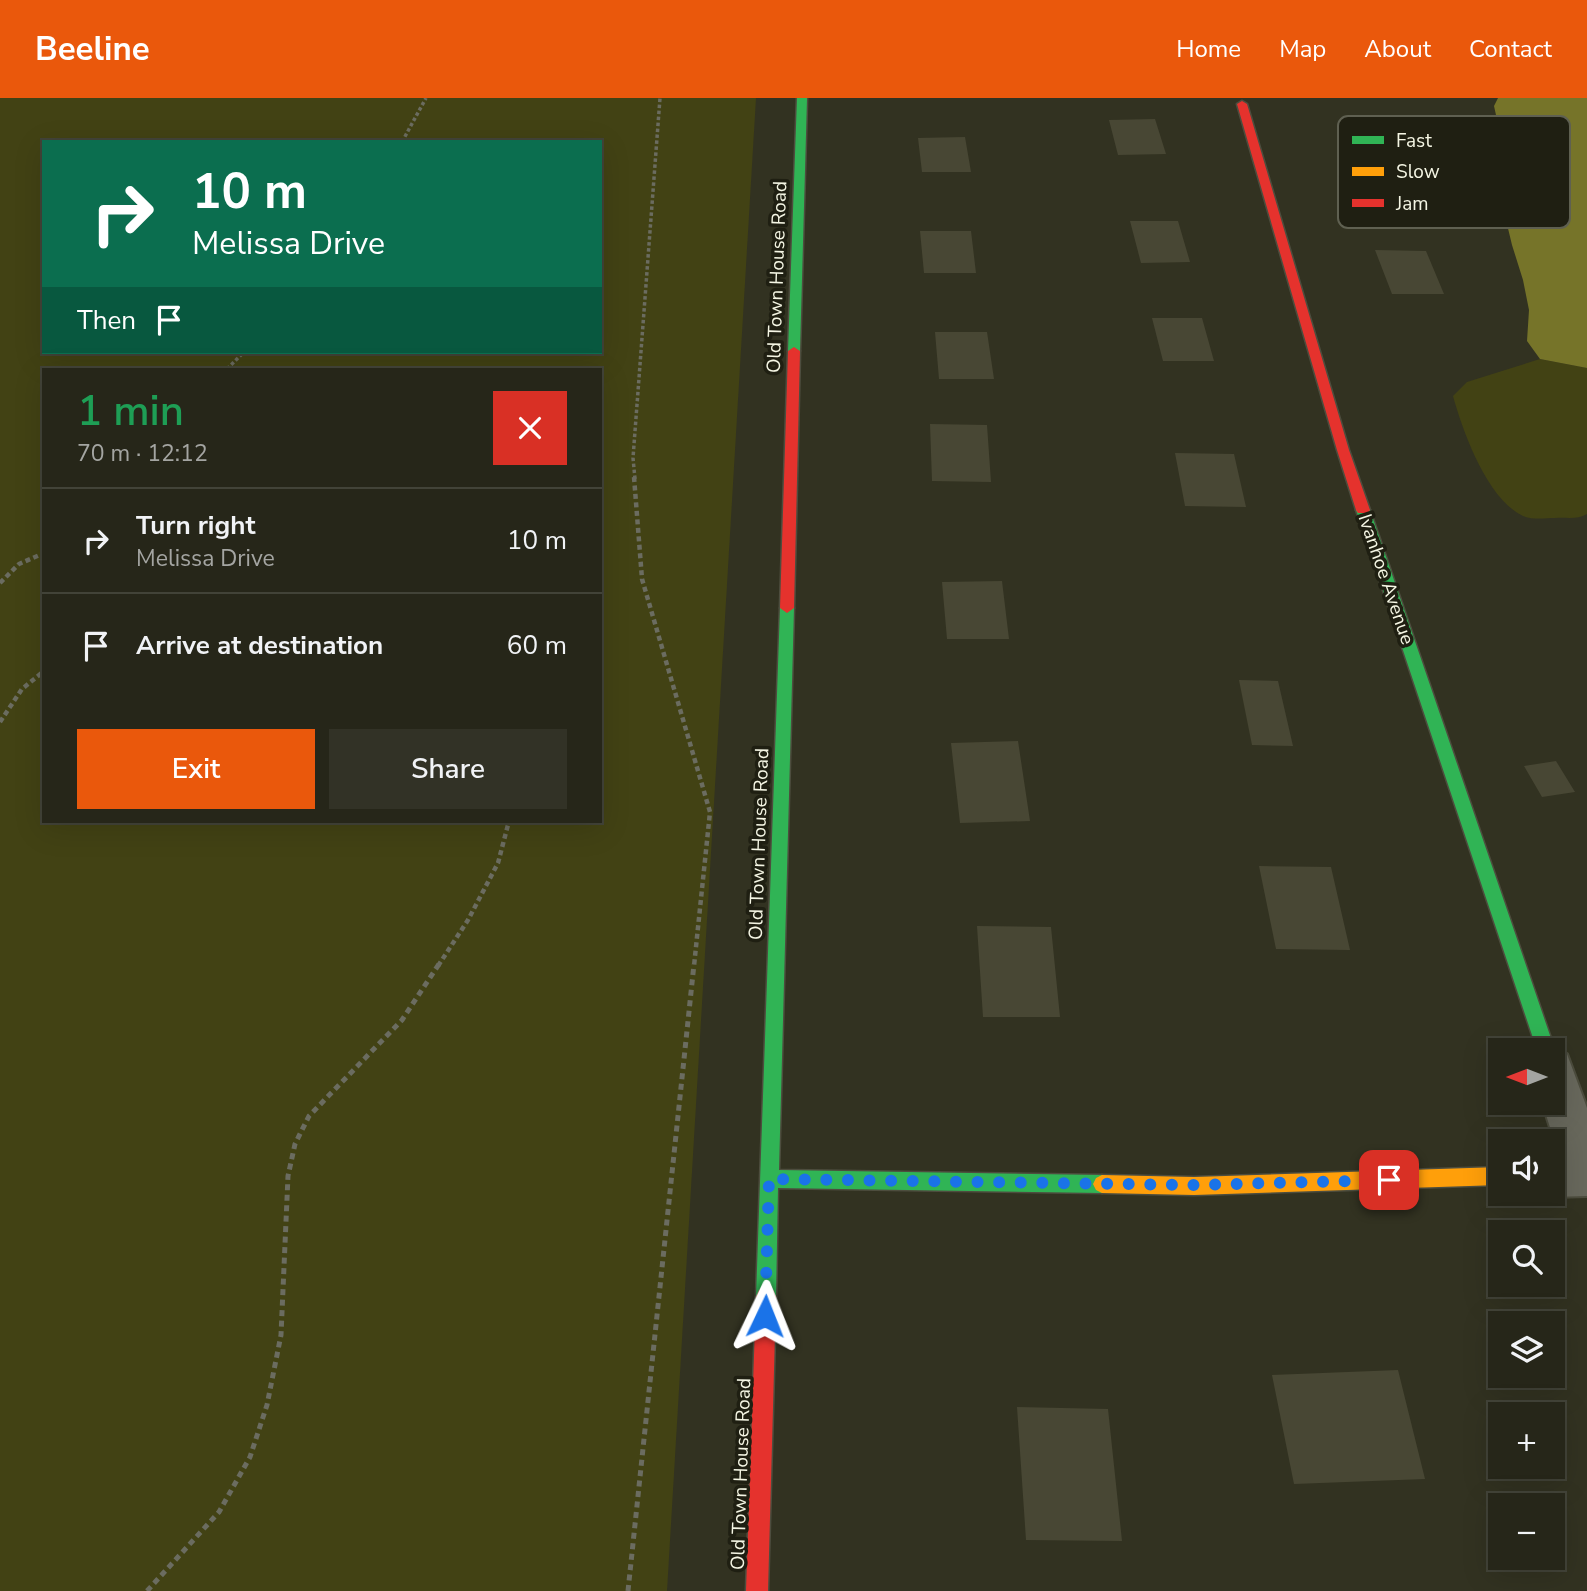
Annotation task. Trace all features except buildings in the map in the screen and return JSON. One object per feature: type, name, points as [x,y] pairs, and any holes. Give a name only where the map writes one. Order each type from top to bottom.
[{"type":"street","name":"Old Town House Road","points":[[757,1591],[802,98]]},
{"type":"street","name":"Ivanhoe Avenue","points":[[1242,104],[1343,450],[1542,1038]]},
{"type":"street","points":[[1565,1107],[1587,1173],[1565,1174]]},
{"type":"street","points":[[769,1179],[1194,1185],[1488,1177]]},
{"type":"path","points":[[403,140],[426,98]]},
{"type":"path","points":[[628,1591],[710,813],[642,579],[633,458],[660,98]]},
{"type":"path","points":[[228,368],[242,354]]},
{"type":"path","points":[[0,583],[14,566],[29,557],[42,554]]},
{"type":"path","points":[[0,722],[22,689],[42,673]]},
{"type":"path","points":[[147,1591],[219,1512],[250,1457],[267,1405],[281,1335],[288,1175],[295,1144],[309,1116],[402,1020],[468,920],[498,863],[508,823]]},
{"type":"shaded area","points":[[0,98],[756,98],[667,1591],[0,1591]]},
{"type":"shaded area","points":[[1498,98],[1587,98],[1587,368],[1540,359],[1527,341],[1529,310],[1508,228],[1570,228],[1570,116],[1496,116],[1494,106]]},
{"type":"shaded area","points":[[1540,359],[1587,368],[1587,514],[1579,517],[1531,518],[1510,507],[1498,495],[1478,463],[1453,396],[1467,382]]},
{"type":"traffic: fast","points":[[794,351],[802,98]]},
{"type":"traffic: fast","points":[[1363,510],[1542,1038]]},
{"type":"traffic: fast","points":[[766,1297],[787,608]]},
{"type":"traffic: fast","points":[[769,1179],[1102,1184]]},
{"type":"traffic: slow","points":[[1102,1184],[1194,1186],[1488,1176]]},
{"type":"traffic: jam","points":[[1242,104],[1363,510]]},
{"type":"traffic: jam","points":[[787,608],[794,351]]},
{"type":"traffic: jam","points":[[757,1591],[766,1297]]},
{"type":"route","points":[[765,1316],[769,1179],[1194,1185],[1389,1180]]}]
